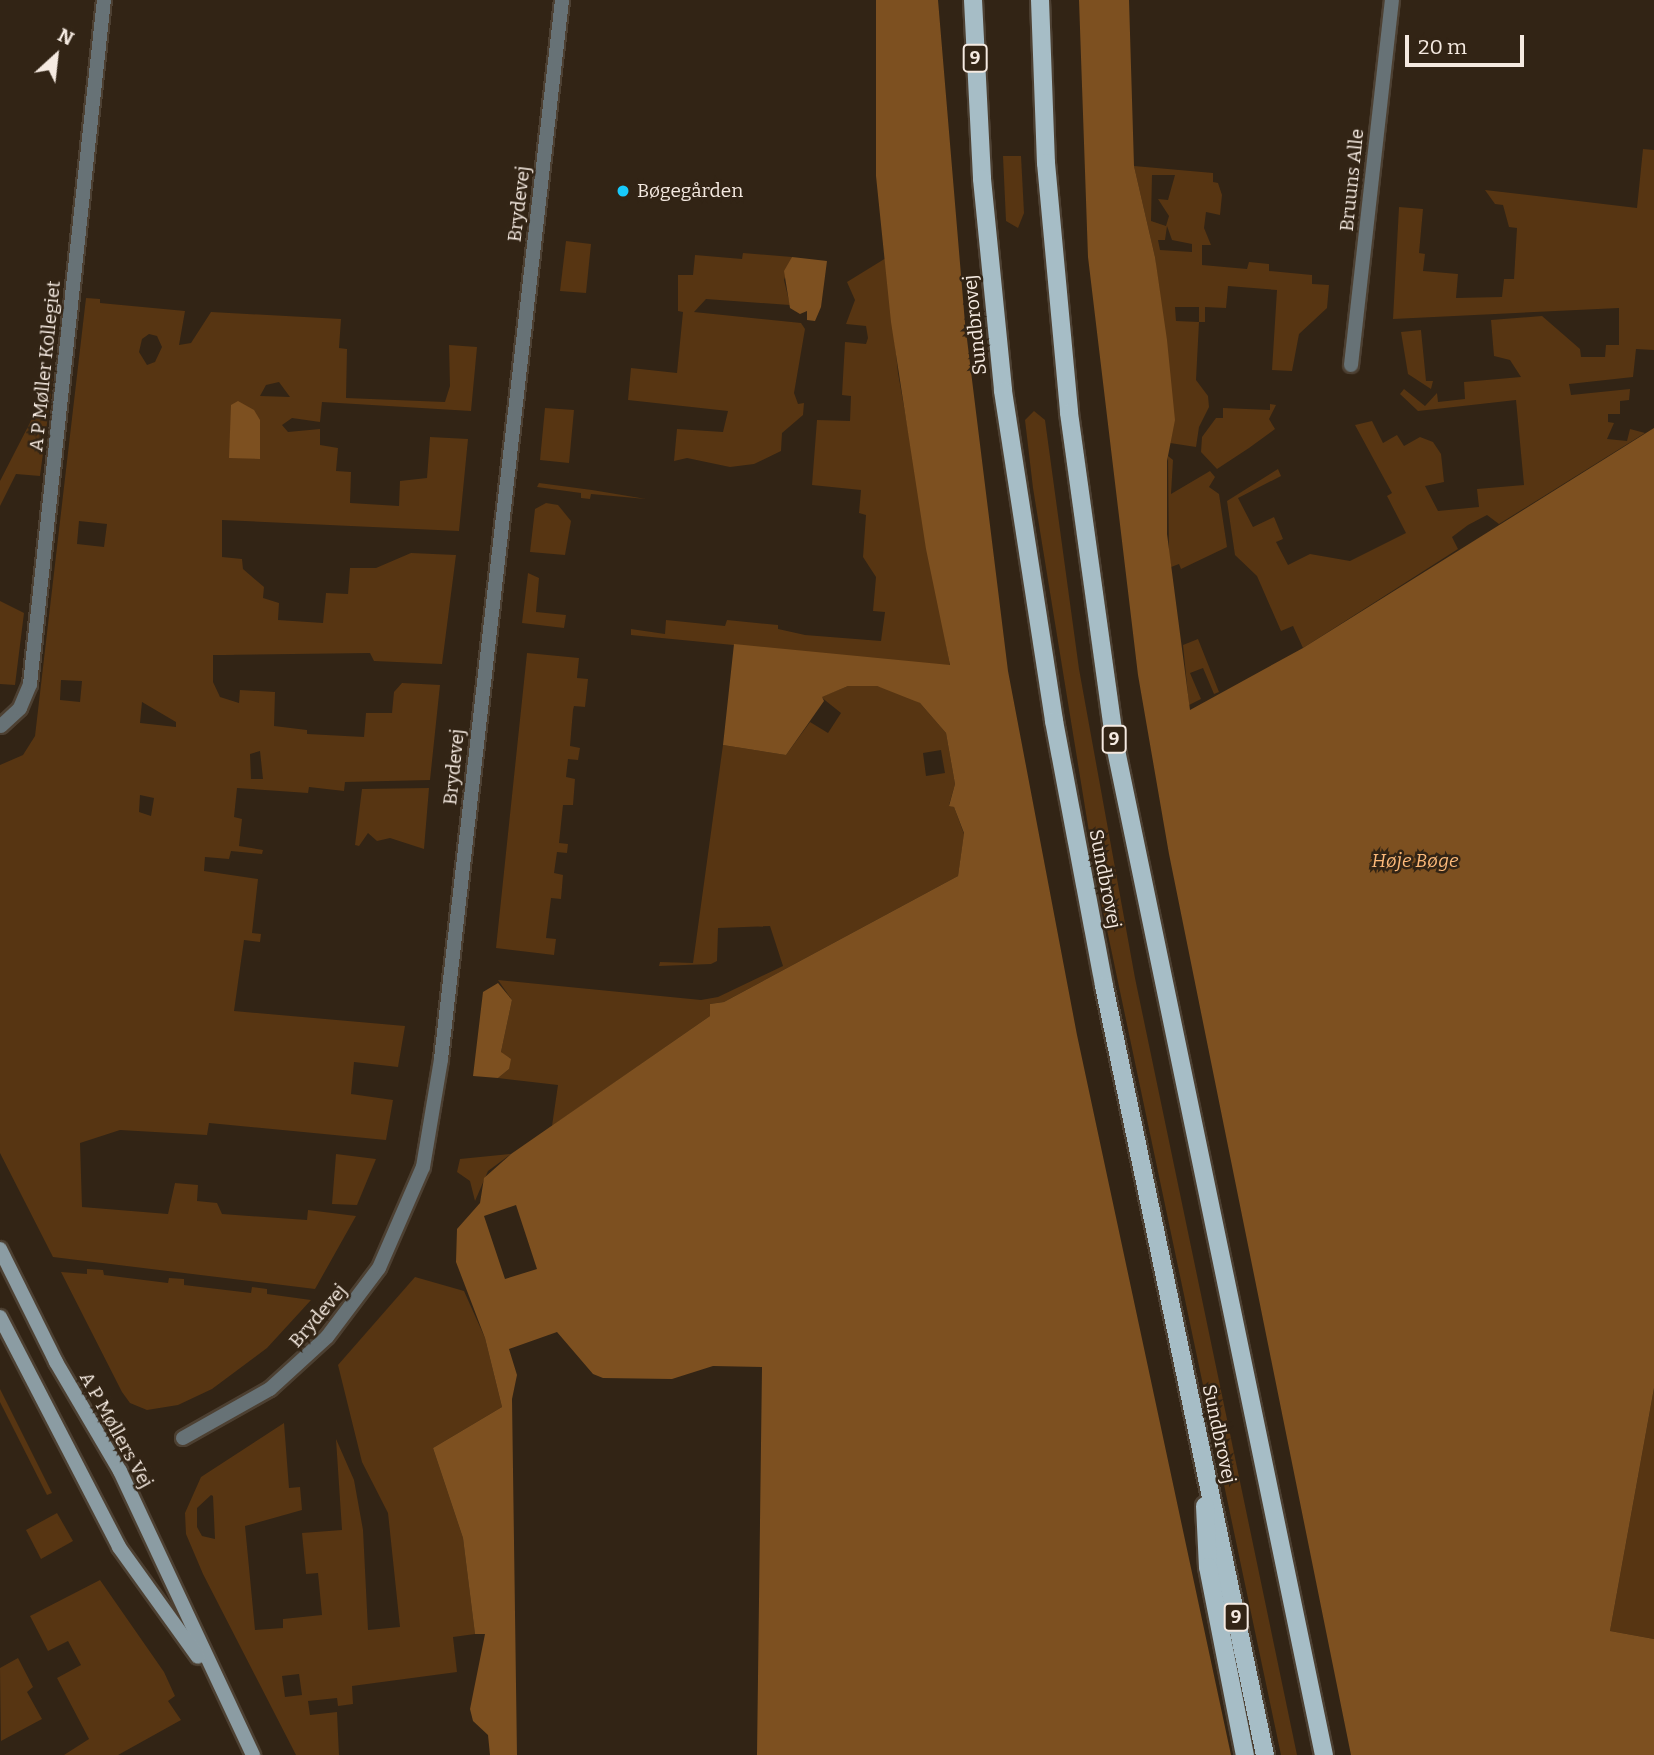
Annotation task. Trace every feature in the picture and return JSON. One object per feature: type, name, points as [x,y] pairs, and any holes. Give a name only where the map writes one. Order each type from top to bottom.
[{"type":"main road","name":"Sundbrovej","points":[[973,0],[987,240],[1021,523],[1104,986],[1265,1755]]},
{"type":"main road","name":"Sundbrovej","points":[[1040,0],[1046,163],[1069,413],[1116,750],[1324,1755]]},
{"type":"main road","points":[[1206,1479],[1208,1567],[1245,1755]]},
{"type":"street","name":"A P Møller Kollegiet","points":[[1,726],[23,702],[30,684],[104,0]]},
{"type":"street","name":"Brydevej","points":[[183,1437],[270,1389],[327,1338],[379,1268],[424,1167],[441,1059],[562,0]]},
{"type":"street","name":"Bruuns Alle","points":[[1351,365],[1392,0]]},
{"type":"street","name":"A P Møllers Vej","points":[[0,1249],[56,1362],[120,1471],[210,1672],[253,1755]]},
{"type":"street","name":"A P Møllers Vej","points":[[0,1317],[119,1547],[210,1672]]},
{"type":"shaded area","points":[[1643,149],[1654,150],[1654,350],[1636,349],[1633,377],[1569,384],[1571,395],[1630,389],[1629,400],[1620,401],[1620,414],[1608,414],[1608,422],[1614,423],[1607,439],[1627,441],[1630,429],[1645,433],[1499,524],[1487,515],[1468,525],[1452,537],[1458,549],[1303,648],[1293,626],[1281,631],[1257,576],[1235,555],[1227,501],[1278,469],[1281,476],[1238,498],[1253,527],[1274,517],[1283,539],[1276,542],[1288,565],[1310,554],[1350,561],[1406,533],[1387,496],[1392,493],[1355,425],[1372,421],[1383,443],[1397,435],[1404,446],[1420,437],[1433,442],[1441,454],[1444,482],[1425,486],[1438,511],[1479,507],[1477,489],[1524,485],[1516,400],[1418,411],[1400,394],[1404,389],[1425,406],[1437,393],[1438,402],[1465,399],[1464,382],[1521,377],[1510,360],[1494,356],[1491,320],[1542,316],[1580,349],[1581,357],[1605,357],[1606,345],[1619,345],[1619,308],[1393,319],[1399,207],[1423,209],[1419,253],[1425,254],[1423,271],[1458,274],[1456,298],[1502,297],[1504,279],[1514,279],[1517,228],[1509,227],[1503,205],[1495,204],[1485,190],[1637,208]]},
{"type":"shaded area","points":[[1003,156],[1021,156],[1024,213],[1018,228],[1006,221]]},
{"type":"shaded area","points":[[1134,166],[1213,173],[1213,182],[1218,183],[1222,195],[1220,215],[1206,212],[1204,228],[1211,245],[1202,245],[1202,265],[1247,269],[1249,262],[1269,264],[1269,271],[1312,275],[1312,284],[1329,285],[1327,308],[1299,334],[1292,371],[1272,370],[1277,290],[1228,286],[1226,308],[1205,307],[1205,322],[1199,322],[1196,380],[1208,396],[1209,407],[1199,427],[1196,447],[1170,443],[1155,257]],"holes":[[[1152,175],[1175,175],[1168,200],[1158,199],[1169,216],[1166,226],[1151,221]],[[1167,226],[1172,240],[1192,244],[1192,252],[1160,250],[1158,240],[1165,240]],[[1175,307],[1199,307],[1199,322],[1176,321]]]},
{"type":"shaded area","points":[[566,241],[591,244],[586,293],[560,291]]},
{"type":"shaded area","points":[[743,253],[792,257],[784,280],[790,305],[706,299],[694,312],[801,323],[805,329],[794,393],[798,404],[804,403],[803,415],[782,433],[781,451],[754,464],[730,467],[687,458],[674,461],[677,429],[723,432],[728,411],[628,400],[631,368],[677,373],[683,312],[678,311],[678,275],[693,275],[695,255],[742,259]]},
{"type":"shaded area","points":[[886,258],[898,373],[950,666],[631,635],[631,629],[665,634],[666,620],[725,626],[727,620],[778,625],[778,629],[805,635],[881,641],[885,612],[873,611],[876,577],[863,557],[866,515],[859,513],[861,490],[812,485],[817,420],[850,421],[851,396],[842,395],[845,342],[866,344],[868,338],[866,326],[846,324],[855,300],[847,282]]},
{"type":"shaded area","points":[[86,298],[100,299],[100,303],[185,311],[179,345],[191,343],[211,312],[341,319],[339,348],[347,349],[346,398],[445,402],[450,386],[449,345],[477,347],[471,411],[322,402],[320,422],[292,418],[282,425],[288,432],[320,429],[320,445],[338,448],[336,471],[351,472],[350,503],[399,506],[400,481],[427,478],[430,437],[468,439],[459,531],[222,520],[222,557],[242,559],[243,569],[264,587],[263,598],[279,603],[278,620],[323,623],[326,593],[348,594],[350,568],[376,568],[411,553],[456,555],[442,664],[374,661],[370,653],[213,655],[213,682],[220,697],[239,703],[240,690],[275,692],[274,726],[307,730],[307,734],[364,737],[366,713],[392,713],[394,692],[402,683],[440,685],[430,780],[345,782],[344,791],[309,787],[308,793],[237,788],[234,817],[242,819],[239,846],[263,850],[262,854],[231,851],[229,859],[205,857],[204,871],[258,879],[252,933],[261,934],[260,942],[244,940],[234,1011],[405,1026],[398,1067],[354,1062],[351,1094],[393,1100],[386,1140],[209,1123],[207,1135],[120,1130],[80,1143],[82,1207],[168,1214],[175,1183],[198,1185],[197,1201],[217,1203],[222,1214],[307,1220],[308,1210],[356,1216],[315,1289],[53,1257],[0,1153],[0,765],[23,755],[35,736]],"holes":[[[149,334],[157,336],[162,347],[155,362],[147,365],[139,352],[142,339]],[[279,382],[290,397],[260,396],[266,385]],[[79,521],[107,524],[104,547],[77,544]],[[61,680],[82,681],[80,702],[60,700]],[[142,702],[176,722],[176,727],[140,723]],[[260,751],[263,779],[251,779],[250,754]],[[140,795],[154,798],[151,816],[139,812]]]},
{"type":"shaded area","points":[[1421,330],[1426,381],[1433,381],[1431,389],[1408,374],[1401,332]]},
{"type":"shaded area","points":[[53,378],[40,476],[16,474],[0,506],[0,481]]},
{"type":"shaded area","points":[[1270,404],[1276,405],[1269,419],[1275,429],[1249,448],[1217,469],[1201,452],[1202,437],[1216,418],[1223,418],[1223,408],[1270,410]]},
{"type":"shaded area","points":[[545,408],[574,410],[569,463],[540,460]]},
{"type":"shaded area","points":[[1034,411],[1045,420],[1079,669],[1135,978],[1297,1755],[1281,1755],[1098,887],[1033,488],[1025,420]]},
{"type":"shaded area","points":[[1168,456],[1173,460],[1171,494],[1210,471],[1215,477],[1209,487],[1219,494],[1227,547],[1181,569],[1179,564],[1171,567],[1169,556]]},
{"type":"shaded area","points":[[539,483],[646,499],[591,494],[590,499],[581,498],[581,493],[537,487]]},
{"type":"shaded area","points":[[546,503],[558,505],[571,521],[565,555],[530,552],[535,509]]},
{"type":"shaded area","points":[[528,573],[539,578],[536,612],[566,615],[564,628],[522,623]]},
{"type":"shaded area","points":[[0,601],[24,613],[15,685],[0,684]]},
{"type":"shaded area","points":[[1198,639],[1219,692],[1214,694],[1203,668],[1190,673],[1201,699],[1189,705],[1183,645]]},
{"type":"shaded area","points":[[527,653],[579,658],[577,678],[588,679],[585,707],[574,706],[573,710],[570,746],[580,748],[578,760],[568,759],[566,777],[575,779],[573,805],[563,805],[559,843],[568,844],[567,853],[557,852],[554,873],[563,875],[561,899],[551,898],[546,938],[556,939],[554,955],[496,948]]},
{"type":"shaded area","points":[[848,686],[877,686],[900,692],[920,703],[946,733],[955,784],[949,805],[954,807],[964,834],[958,876],[724,1002],[710,1004],[710,1016],[552,1126],[558,1085],[498,1078],[509,1069],[501,1052],[512,1000],[498,980],[701,1000],[718,997],[783,966],[770,926],[718,928],[717,961],[711,964],[659,966],[660,962],[693,963],[723,745],[786,755],[810,722],[828,733],[841,713],[821,697]],"holes":[[[941,750],[945,773],[926,776],[923,753]]]},
{"type":"shaded area","points":[[429,788],[424,849],[390,838],[377,841],[368,833],[359,846],[355,845],[362,789]]},
{"type":"shaded area","points":[[336,1154],[376,1159],[357,1205],[332,1204]]},
{"type":"shaded area","points":[[511,1154],[488,1171],[475,1201],[470,1181],[457,1172],[460,1159]]},
{"type":"shaded area","points":[[87,1269],[103,1270],[104,1275],[168,1283],[169,1278],[184,1279],[184,1285],[251,1293],[252,1287],[267,1289],[267,1294],[311,1300],[267,1348],[212,1389],[178,1405],[147,1410],[130,1403],[122,1392],[61,1272],[87,1274]]},
{"type":"shaded area","points":[[415,1277],[464,1291],[485,1338],[502,1407],[433,1448],[463,1538],[475,1634],[453,1637],[457,1672],[352,1686],[353,1704],[338,1706],[337,1698],[308,1701],[310,1715],[337,1712],[339,1755],[296,1755],[203,1574],[186,1534],[185,1513],[201,1477],[284,1423],[289,1488],[300,1487],[302,1510],[245,1526],[255,1630],[283,1628],[283,1619],[322,1615],[318,1573],[306,1574],[302,1533],[342,1530],[336,1439],[354,1480],[363,1530],[368,1630],[400,1627],[388,1513],[362,1462],[338,1365]],"holes":[[[213,1496],[215,1539],[202,1536],[197,1527],[197,1508]],[[299,1674],[302,1695],[285,1697],[282,1676]]]},
{"type":"shaded area","points":[[1654,1388],[1654,1639],[1610,1631]]},
{"type":"shaded area","points":[[0,1389],[52,1493],[47,1495],[0,1402]]},
{"type":"shaded area","points":[[57,1513],[73,1541],[41,1559],[26,1530]]},
{"type":"shaded area","points":[[100,1580],[164,1672],[175,1696],[168,1701],[181,1720],[118,1755],[64,1755],[89,1739],[57,1678],[81,1665],[68,1641],[48,1651],[30,1616]]},
{"type":"shaded area","points":[[18,1658],[33,1687],[27,1692],[42,1719],[1,1741],[0,1668]]},
{"type":"green space","points":[[876,0],[938,0],[965,323],[1008,671],[1077,1035],[1231,1755],[757,1755],[762,1367],[713,1366],[672,1379],[603,1378],[593,1374],[557,1332],[509,1349],[517,1375],[512,1399],[517,1755],[490,1755],[488,1735],[473,1721],[470,1709],[485,1634],[475,1634],[463,1538],[433,1448],[502,1407],[485,1338],[456,1262],[457,1229],[480,1203],[484,1178],[511,1154],[710,1016],[710,1004],[724,1002],[958,876],[964,833],[954,807],[949,806],[955,784],[946,733],[920,703],[877,686],[848,686],[822,697],[824,701],[786,755],[723,745],[734,644],[950,665],[926,549],[891,322],[876,176]],"holes":[[[516,1205],[537,1269],[505,1279],[484,1216]]]},
{"type":"green space","name":"Høje Bøge","points":[[1079,0],[1129,0],[1134,166],[1155,257],[1175,420],[1167,461],[1167,534],[1190,710],[1303,648],[1654,428],[1654,1388],[1610,1631],[1654,1639],[1654,1755],[1351,1755],[1169,854],[1138,675],[1088,257]]},
{"type":"green space","points":[[792,257],[827,261],[821,307],[815,321],[807,320],[807,311],[800,314],[790,308],[784,271]]},
{"type":"green space","points":[[238,401],[254,410],[260,420],[260,459],[229,458],[231,405]]},
{"type":"green space","points":[[498,983],[512,1000],[501,1052],[511,1059],[509,1069],[498,1078],[473,1076],[483,992]]},
{"type":"place","name":"Bøgegården","points":[[623,191]]}]
